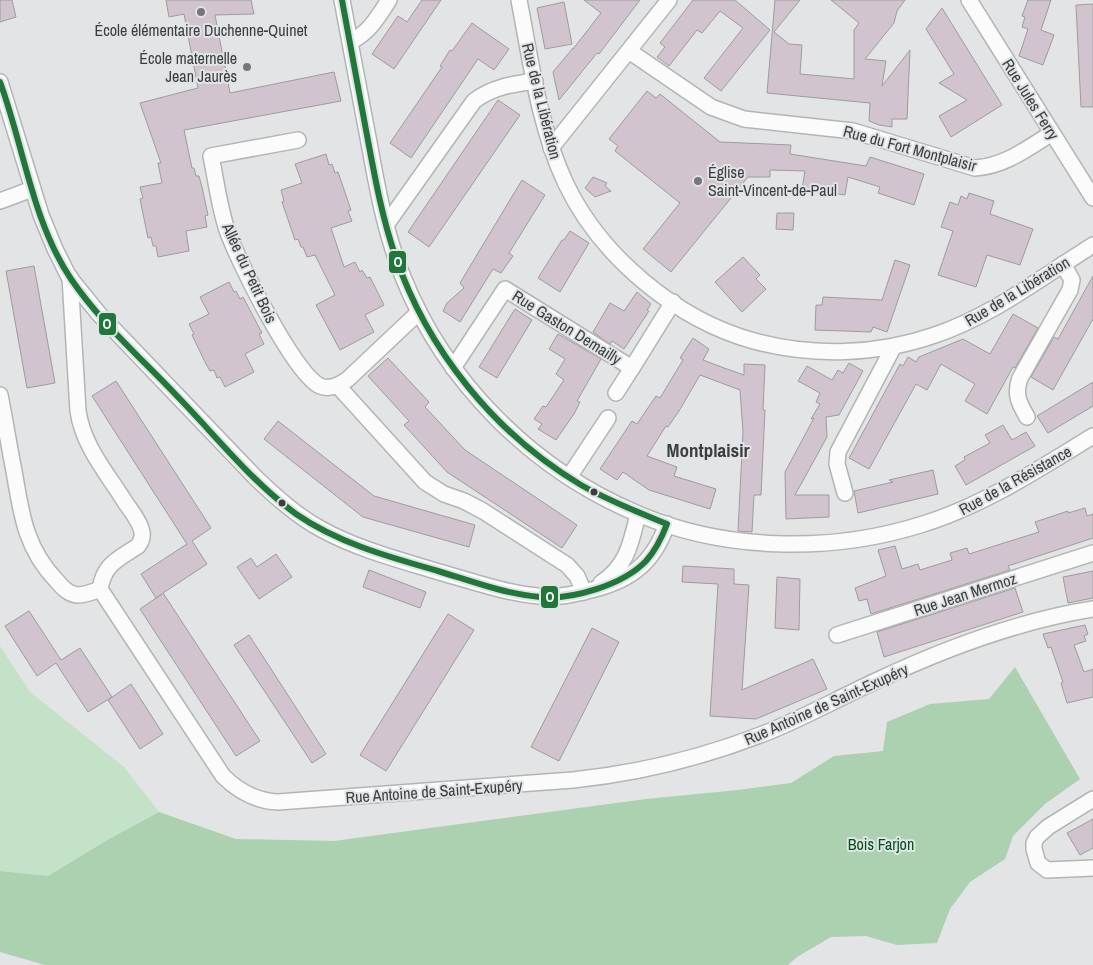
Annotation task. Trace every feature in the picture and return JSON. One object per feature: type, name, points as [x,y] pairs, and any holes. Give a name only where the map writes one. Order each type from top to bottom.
[{"type":"street","name":"Rue de la Résistance","points":[[342,0],[386,225],[403,278],[419,312],[453,368],[479,399],[512,432],[569,477],[638,514],[667,524],[709,535],[764,543],[817,543],[877,536],[917,526],[964,510],[989,498],[1093,436]]},
{"type":"street","points":[[350,42],[369,29],[389,0]]},
{"type":"street","name":"Rue de la Libération","points":[[518,0],[551,148],[573,198],[602,240],[628,268],[672,302],[716,327],[740,337],[766,344],[828,351],[868,350],[894,346],[932,336],[973,320],[1093,245]]},
{"type":"street","points":[[551,148],[669,0]]},
{"type":"street","name":"Rue Jules Ferry","points":[[969,0],[1093,198]]},
{"type":"street","name":"Rue du Fort Montplaisir","points":[[629,51],[711,107],[744,120],[853,131],[975,168],[985,168],[1009,160],[1052,133]]},
{"type":"street","points":[[386,225],[474,101],[496,89],[535,81]]},
{"type":"street","points":[[0,82],[32,189],[55,249],[70,277],[99,314],[256,478],[281,502],[321,529],[354,544],[425,568],[511,592],[553,597],[610,586],[627,577],[637,570],[656,549],[667,524]]},
{"type":"street","name":"Allée du Petit Bois","points":[[298,140],[211,156],[222,214],[228,232],[282,340],[297,362],[317,384],[327,387],[338,386]]},
{"type":"street","points":[[0,201],[32,189]]},
{"type":"street","points":[[1027,417],[1018,402],[1016,390],[1020,378],[1070,290],[1072,280],[1063,264]]},
{"type":"street","points":[[0,395],[24,524],[36,554],[48,572],[70,593],[83,594],[100,590],[102,577],[106,570],[138,546],[141,542],[142,533],[136,520],[91,450],[82,430],[78,411],[70,277]]},
{"type":"street","name":"Rue Gaston Demailly","points":[[453,368],[505,289],[632,368]]},
{"type":"street","name":"Rue Gaston Demailly","points":[[616,393],[672,302]]},
{"type":"street","points":[[419,312],[348,379],[338,386],[425,482],[444,494],[483,510],[567,565],[577,576],[584,592]]},
{"type":"street","points":[[845,492],[837,464],[838,452],[894,346]]},
{"type":"street","points":[[569,477],[608,418]]},
{"type":"street","points":[[584,592],[608,579],[623,562],[638,514]]},
{"type":"street","name":"Rue Jean Mermoz","points":[[837,636],[1093,553]]},
{"type":"street","name":"Rue Antoine de Saint-Exupéry","points":[[100,590],[223,776],[244,792],[262,800],[278,802],[573,780],[606,776],[662,765],[733,745],[775,730],[907,667],[970,642],[1027,623],[1093,609]]},
{"type":"street","points":[[1093,800],[1048,827],[1037,837],[1034,849],[1038,863],[1047,870],[1093,868]]},
{"type":"green space","points":[[0,646],[30,692],[124,767],[159,812],[109,839],[48,876],[0,871]]},
{"type":"green space","name":"Bois Farjon","points":[[1015,667],[1080,779],[1045,804],[1013,836],[1005,859],[970,882],[950,909],[937,943],[897,945],[866,936],[831,937],[797,957],[788,965],[45,965],[0,952],[0,871],[48,876],[109,839],[159,812],[236,839],[334,841],[646,799],[791,783],[834,756],[883,751],[887,722],[930,704],[989,699]]},
{"type":"building","points":[[0,0],[12,0],[16,17],[0,22]]},
{"type":"building","points":[[166,0],[251,0],[254,14],[215,15],[230,93],[334,72],[341,101],[184,130],[192,168],[194,168],[196,176],[199,176],[202,187],[208,215],[205,216],[207,227],[186,231],[189,251],[158,257],[156,246],[153,246],[151,237],[148,238],[140,199],[143,198],[140,187],[162,183],[158,163],[161,163],[140,103],[198,88],[184,14],[169,17]]},
{"type":"building","points":[[422,0],[441,0],[394,69],[372,54],[398,16],[407,22]]},
{"type":"building","points":[[584,0],[640,0],[599,54],[597,53],[559,100],[553,72],[601,13]]},
{"type":"building","points":[[693,0],[735,0],[770,30],[721,91],[704,78],[743,28],[720,11],[702,33],[697,30],[669,66],[657,57],[665,47],[660,43]]},
{"type":"building","points":[[775,0],[800,0],[774,32],[789,44],[802,45],[800,74],[854,79],[854,30],[859,23],[831,0],[905,0],[897,11],[894,23],[865,59],[886,61],[882,86],[910,50],[907,119],[892,119],[892,127],[879,125],[869,121],[870,103],[767,93]]},
{"type":"building","points":[[1028,0],[1051,0],[1041,30],[1054,35],[1043,65],[1019,56],[1028,29],[1022,27],[1025,17],[1022,16]]},
{"type":"building","points":[[564,2],[572,44],[545,49],[537,8]]},
{"type":"building","points":[[1093,4],[1093,107],[1081,107],[1076,5]]},
{"type":"building","points":[[942,8],[1002,105],[951,137],[939,116],[967,100],[939,83],[954,74],[926,29]]},
{"type":"building","points":[[472,23],[509,49],[494,70],[478,59],[411,158],[390,143],[442,67],[440,66],[450,50],[452,51]]},
{"type":"building","name":"Église Saint-Vincent-de-Paul","points":[[647,91],[656,98],[660,94],[720,142],[791,145],[790,154],[866,166],[870,157],[924,174],[914,205],[878,193],[880,187],[848,177],[845,195],[802,189],[805,171],[770,170],[770,177],[748,177],[671,272],[643,249],[680,203],[615,151],[618,146],[609,139]]},
{"type":"building","points":[[498,100],[520,115],[429,247],[408,232]]},
{"type":"building","points":[[326,154],[329,165],[332,164],[335,173],[338,172],[351,210],[348,211],[352,221],[331,228],[344,267],[355,262],[360,272],[362,270],[367,278],[370,277],[384,305],[365,315],[374,332],[340,350],[316,305],[335,295],[315,255],[307,257],[298,239],[295,240],[282,202],[284,201],[281,190],[302,183],[295,164]]},
{"type":"building","points":[[593,177],[607,183],[605,186],[611,191],[595,197],[585,188]]},
{"type":"building","points":[[522,180],[545,195],[509,253],[513,256],[501,273],[493,269],[460,322],[443,311],[447,303],[464,288],[460,283]]},
{"type":"building","points":[[969,193],[994,201],[990,214],[1033,229],[1020,265],[987,255],[976,287],[938,275],[953,231],[941,227],[950,202],[958,205],[961,196],[967,199]]},
{"type":"building","points":[[777,213],[794,213],[793,230],[776,229]]},
{"type":"building","points":[[570,231],[589,243],[560,292],[538,278],[562,240]]},
{"type":"building","points":[[743,257],[760,275],[756,279],[766,289],[742,312],[715,282]]},
{"type":"building","points":[[895,260],[910,265],[887,332],[873,327],[871,332],[815,330],[816,305],[822,305],[823,297],[882,300]]},
{"type":"building","points":[[34,266],[55,383],[27,388],[6,271]]},
{"type":"building","points":[[1093,276],[1093,319],[1053,390],[1031,377],[1054,337],[1058,339]]},
{"type":"building","points":[[229,282],[240,299],[243,297],[262,333],[259,334],[264,344],[245,354],[254,372],[225,387],[220,377],[217,378],[214,370],[210,371],[192,335],[194,334],[189,324],[209,314],[200,297]]},
{"type":"building","points":[[637,292],[651,304],[647,310],[649,311],[624,349],[612,341],[610,344],[593,332],[610,303],[624,311]]},
{"type":"building","points":[[515,309],[532,320],[497,378],[479,367]]},
{"type":"building","points":[[1013,314],[1038,328],[1015,368],[1013,367],[987,414],[965,401],[975,384],[941,364],[927,390],[916,384],[869,469],[849,458],[900,364],[903,366],[908,357],[916,362],[919,357],[963,339],[990,354]]},
{"type":"building","points":[[558,334],[601,359],[577,401],[580,402],[574,414],[556,440],[538,429],[542,424],[534,419],[543,406],[546,407],[564,380],[556,374],[565,359],[549,349]]},
{"type":"building","points":[[693,338],[709,349],[703,360],[724,368],[744,375],[744,364],[765,365],[761,495],[754,495],[752,532],[738,531],[743,432],[740,390],[700,375],[679,411],[668,427],[666,426],[647,456],[677,467],[674,476],[716,489],[710,509],[649,490],[623,472],[617,480],[600,469],[632,421],[637,424],[656,396],[660,398],[683,360],[680,358]]},
{"type":"building","points":[[388,358],[429,402],[425,407],[465,450],[577,525],[562,548],[447,472],[404,425],[409,421],[368,376]]},
{"type":"building","points":[[849,363],[863,371],[839,415],[826,417],[827,437],[795,495],[829,495],[829,517],[786,519],[785,472],[820,404],[816,402],[820,393],[798,381],[807,366],[832,380],[838,370],[843,373]]},
{"type":"building","points":[[116,381],[211,528],[192,541],[207,564],[163,593],[260,741],[236,756],[140,609],[162,594],[156,598],[141,574],[187,544],[92,396]]},
{"type":"building","points":[[1093,382],[1093,406],[1048,433],[1037,416]]},
{"type":"building","points":[[278,421],[374,496],[475,525],[469,547],[363,517],[264,439]]},
{"type":"building","points":[[1003,425],[1012,440],[1026,432],[1035,446],[966,485],[955,466],[965,460],[964,457],[990,443],[985,435]]},
{"type":"building","points":[[933,470],[938,494],[858,513],[854,491],[893,482],[889,480]]},
{"type":"building","points":[[1085,508],[1087,516],[1093,514],[1093,538],[1008,566],[1010,570],[871,614],[867,599],[859,601],[855,588],[886,576],[878,550],[895,546],[902,569],[918,564],[920,570],[952,560],[950,553],[967,548],[969,554],[1039,532],[1035,522],[1068,511],[1068,513]]},
{"type":"building","points":[[276,554],[292,577],[259,599],[237,567],[251,558],[257,567]]},
{"type":"building","points":[[683,566],[734,569],[734,584],[749,585],[742,690],[813,659],[827,689],[756,719],[710,716],[718,584],[682,582]]},
{"type":"building","points":[[369,570],[426,592],[420,608],[363,587]]},
{"type":"building","points":[[1093,571],[1093,598],[1068,603],[1063,577]]},
{"type":"building","points":[[777,577],[800,579],[799,630],[775,628]]},
{"type":"building","points":[[1015,588],[1023,612],[884,657],[877,632]]},
{"type":"building","points":[[29,611],[61,660],[80,648],[112,697],[88,712],[56,663],[37,676],[5,626]]},
{"type":"building","points":[[448,614],[474,630],[386,771],[360,755]]},
{"type":"building","points":[[1085,625],[1088,634],[1084,636],[1086,641],[1074,645],[1084,672],[1093,669],[1093,697],[1067,703],[1061,683],[1063,682],[1051,647],[1048,648],[1043,634]]},
{"type":"building","points":[[592,628],[619,642],[559,761],[531,747]]},
{"type":"building","points":[[249,635],[326,754],[312,763],[234,645]]},
{"type":"building","points":[[131,684],[163,734],[140,749],[108,700]]},
{"type":"building","points":[[1093,819],[1093,848],[1080,855],[1067,833]]},
{"type":"transit line","name":"O","points":[[0,82],[47,233],[71,279],[122,340],[249,473],[280,501],[312,524],[346,541],[501,590],[540,597],[553,597],[582,593],[611,584],[636,570],[646,561],[653,552],[667,524],[581,485],[520,441],[493,415],[468,386],[445,356],[425,324],[395,255],[382,209],[342,0]]},
{"type":"place","name":"École élémentaire Duchenne-Quinet","points":[[201,12]]},
{"type":"place","name":"École maternelle Jean Jaurès","points":[[247,67]]},
{"type":"place","name":"Église Saint-Vincent-de-Paul","points":[[698,181]]},
{"type":"district","name":"Montplaisir","points":[[708,450]]}]
